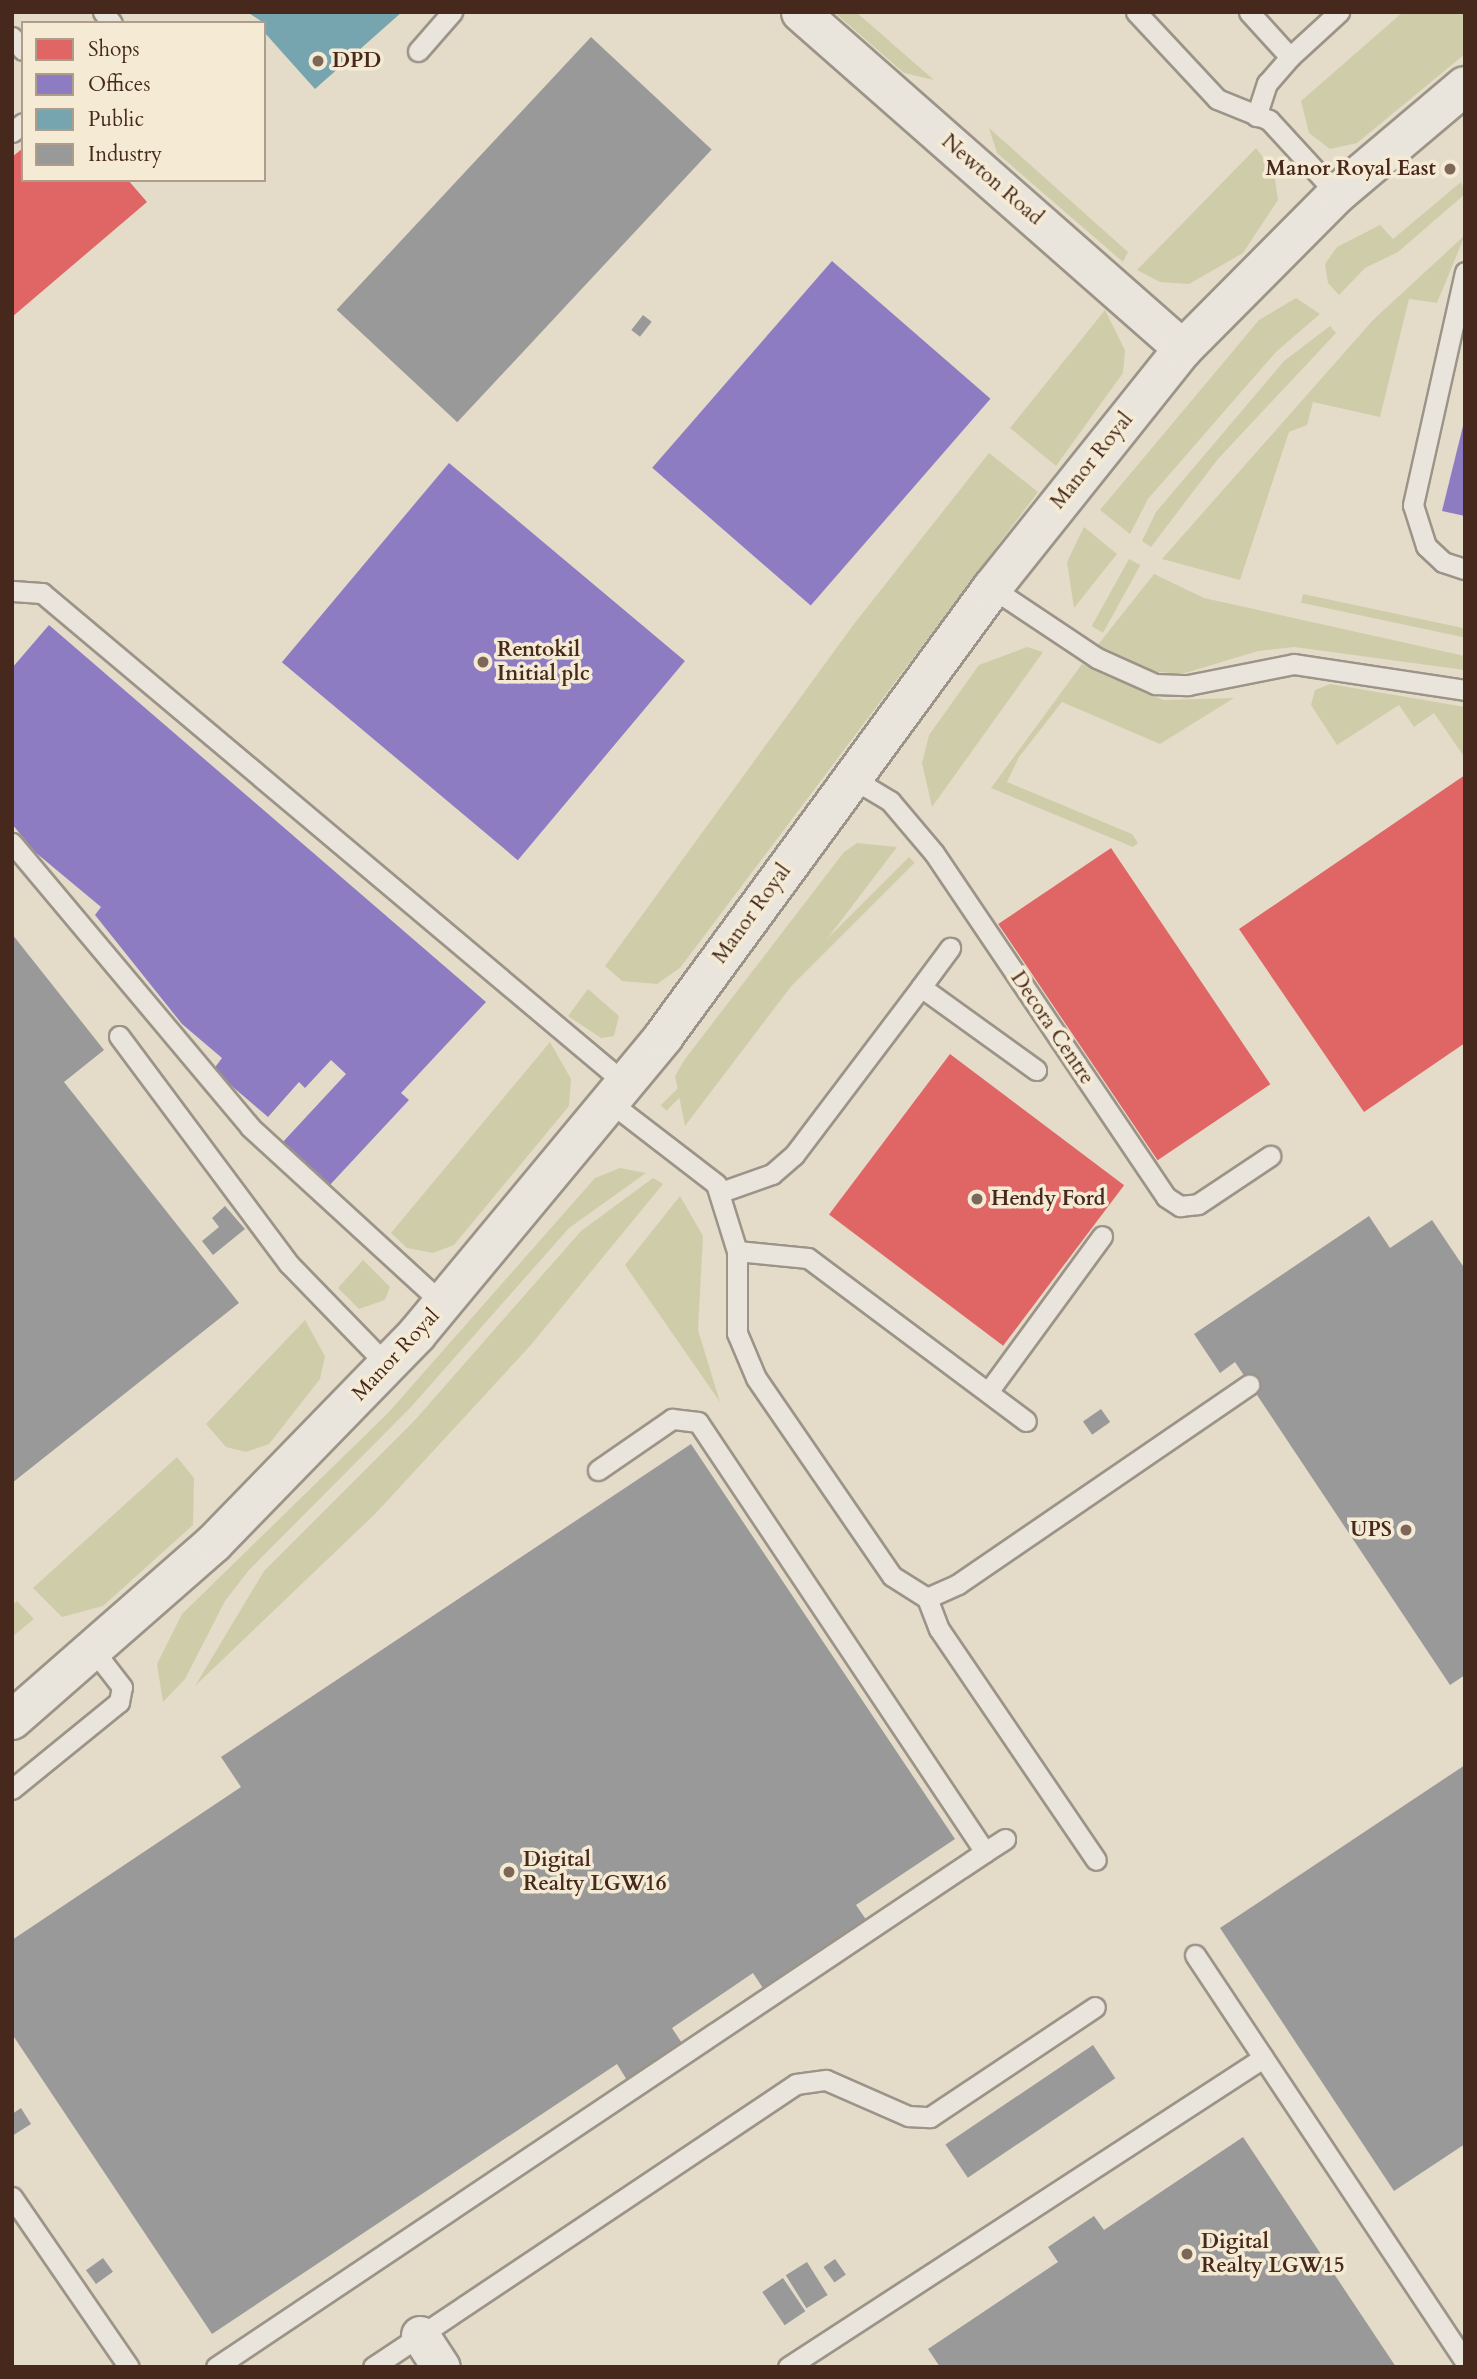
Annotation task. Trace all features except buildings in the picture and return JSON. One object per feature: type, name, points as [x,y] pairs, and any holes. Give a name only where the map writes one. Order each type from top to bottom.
[{"type":"street","name":"Newton Road","points":[[800,12],[1183,349]]},
{"type":"street","name":"Manor Royal","points":[[12,1720],[93,1651],[244,1513],[388,1366],[619,1093],[992,588],[1183,349],[1337,194],[1465,86]]},
{"type":"street","points":[[419,2335],[441,2367]]},
{"type":"lane","points":[[418,51],[452,12]]},
{"type":"lane","points":[[1136,12],[1217,99],[1256,116],[1280,131],[1337,194]]},
{"type":"lane","points":[[1249,12],[1290,57]]},
{"type":"lane","points":[[1256,116],[1267,83],[1290,57],[1339,12]]},
{"type":"lane","points":[[1465,272],[1413,505],[1426,546],[1443,562],[1465,569]]},
{"type":"lane","points":[[992,588],[1097,658],[1162,686],[1294,664],[1465,691]]},
{"type":"lane","points":[[12,591],[42,593],[619,1093],[721,1192],[737,1251],[735,1323],[751,1369],[892,1576],[927,1598],[939,1629],[1096,1860]]},
{"type":"lane","name":"Decora Centre","points":[[850,777],[890,802],[934,853],[1166,1197],[1180,1206],[1198,1204],[1270,1156]]},
{"type":"lane","points":[[12,843],[257,1135],[443,1304]]},
{"type":"lane","points":[[721,1192],[772,1174],[794,1155],[950,948]]},
{"type":"lane","points":[[921,987],[1036,1070]]},
{"type":"lane","points":[[119,1036],[289,1264],[388,1366]]},
{"type":"lane","points":[[988,1392],[1102,1236]]},
{"type":"lane","points":[[737,1251],[808,1258],[1026,1421]]},
{"type":"lane","points":[[927,1598],[958,1584],[1249,1385]]},
{"type":"lane","points":[[598,1470],[672,1419],[698,1422],[985,1852]]},
{"type":"lane","points":[[12,1789],[119,1702],[122,1687],[93,1651]]},
{"type":"lane","points":[[216,2367],[1005,1839]]},
{"type":"lane","points":[[1195,1955],[1465,2362]]},
{"type":"lane","points":[[373,2367],[796,2084],[826,2080],[908,2116],[930,2117],[1095,2007]]},
{"type":"lane","points":[[788,2367],[1263,2058]]},
{"type":"lane","points":[[12,2197],[129,2367]]},
{"type":"shaded area","points":[[834,12],[856,12],[934,80],[904,73]]},
{"type":"shaded area","points":[[1403,12],[1465,12],[1465,54],[1357,143],[1330,149],[1309,133],[1301,101]]},
{"type":"shaded area","points":[[989,128],[1128,252],[1123,262],[997,153]]},
{"type":"shaded area","points":[[1256,148],[1274,172],[1278,200],[1243,253],[1189,284],[1160,282],[1137,270]]},
{"type":"shaded area","points":[[1461,182],[1465,194],[1398,252],[1365,268],[1339,295],[1328,283],[1325,264],[1337,247],[1380,225],[1393,239]]},
{"type":"shaded area","points":[[1465,235],[1437,303],[1409,299],[1380,417],[1313,402],[1307,425],[1289,432],[1240,580],[1162,559],[1373,320]]},
{"type":"shaded area","points":[[1296,298],[1320,314],[1276,352],[1148,499],[1130,534],[1100,510],[1259,320]]},
{"type":"shaded area","points":[[1105,310],[1125,350],[1123,373],[1056,466],[1010,428]]},
{"type":"shaded area","points":[[1330,326],[1336,333],[1218,459],[1151,547],[1142,541],[1156,512],[1284,361]]},
{"type":"shaded area","points":[[989,453],[1038,492],[680,968],[657,984],[622,981],[605,966],[854,624]]},
{"type":"shaded area","points":[[1084,527],[1117,554],[1074,608],[1067,562]]},
{"type":"shaded area","points":[[1129,559],[1140,565],[1103,633],[1092,626]]},
{"type":"shaded area","points":[[1154,574],[1204,598],[1465,656],[1465,670],[1294,647],[1258,651],[1182,674],[1148,671],[1097,646]]},
{"type":"shaded area","points":[[1303,594],[1465,628],[1464,637],[1301,603]]},
{"type":"shaded area","points":[[1027,647],[1043,652],[932,807],[922,763],[929,735],[979,665]]},
{"type":"shaded area","points":[[1082,664],[1163,700],[1234,698],[1160,744],[1062,702],[1019,757],[1007,782],[1132,834],[1138,843],[1133,847],[991,788]]},
{"type":"shaded area","points":[[1330,684],[1465,707],[1465,758],[1434,713],[1414,727],[1399,705],[1337,745],[1311,705],[1315,690]]},
{"type":"shaded area","points":[[857,843],[897,847],[685,1126],[675,1076],[685,1059],[844,852]]},
{"type":"shaded area","points":[[909,857],[915,863],[666,1111],[661,1105]]},
{"type":"shaded area","points":[[588,989],[619,1016],[614,1036],[601,1038],[568,1016]]},
{"type":"shaded area","points":[[550,1042],[571,1079],[569,1106],[454,1245],[433,1253],[407,1248],[391,1233]]},
{"type":"shaded area","points":[[620,1168],[646,1173],[569,1228],[411,1407],[249,1570],[225,1601],[185,1679],[163,1702],[157,1664],[182,1614],[388,1413],[595,1178]]},
{"type":"shaded area","points":[[653,1178],[663,1184],[530,1346],[376,1513],[195,1686],[264,1571],[415,1420],[581,1231]]},
{"type":"shaded area","points":[[680,1196],[703,1236],[698,1330],[720,1402],[625,1265]]},
{"type":"shaded area","points":[[363,1260],[390,1287],[385,1300],[359,1309],[338,1288]]},
{"type":"shaded area","points":[[305,1320],[325,1356],[320,1379],[269,1444],[246,1452],[226,1447],[206,1424]]},
{"type":"shaded area","points":[[177,1457],[194,1478],[193,1525],[103,1606],[62,1617],[33,1588]]},
{"type":"shaded area","points":[[17,1601],[34,1619],[12,1637],[12,1605]]},
{"type":"place","name":"DPD","points":[[318,61]]},
{"type":"place","name":"Manor Royal East","points":[[1450,169]]},
{"type":"place","name":"Rentokil Initial plc","points":[[483,662]]},
{"type":"place","name":"Hendy Ford","points":[[977,1199]]},
{"type":"place","name":"UPS","points":[[1406,1530]]},
{"type":"place","name":"Digital Realty LGW16","points":[[509,1872]]},
{"type":"place","name":"Digital Realty LGW15","points":[[1187,2254]]}]
